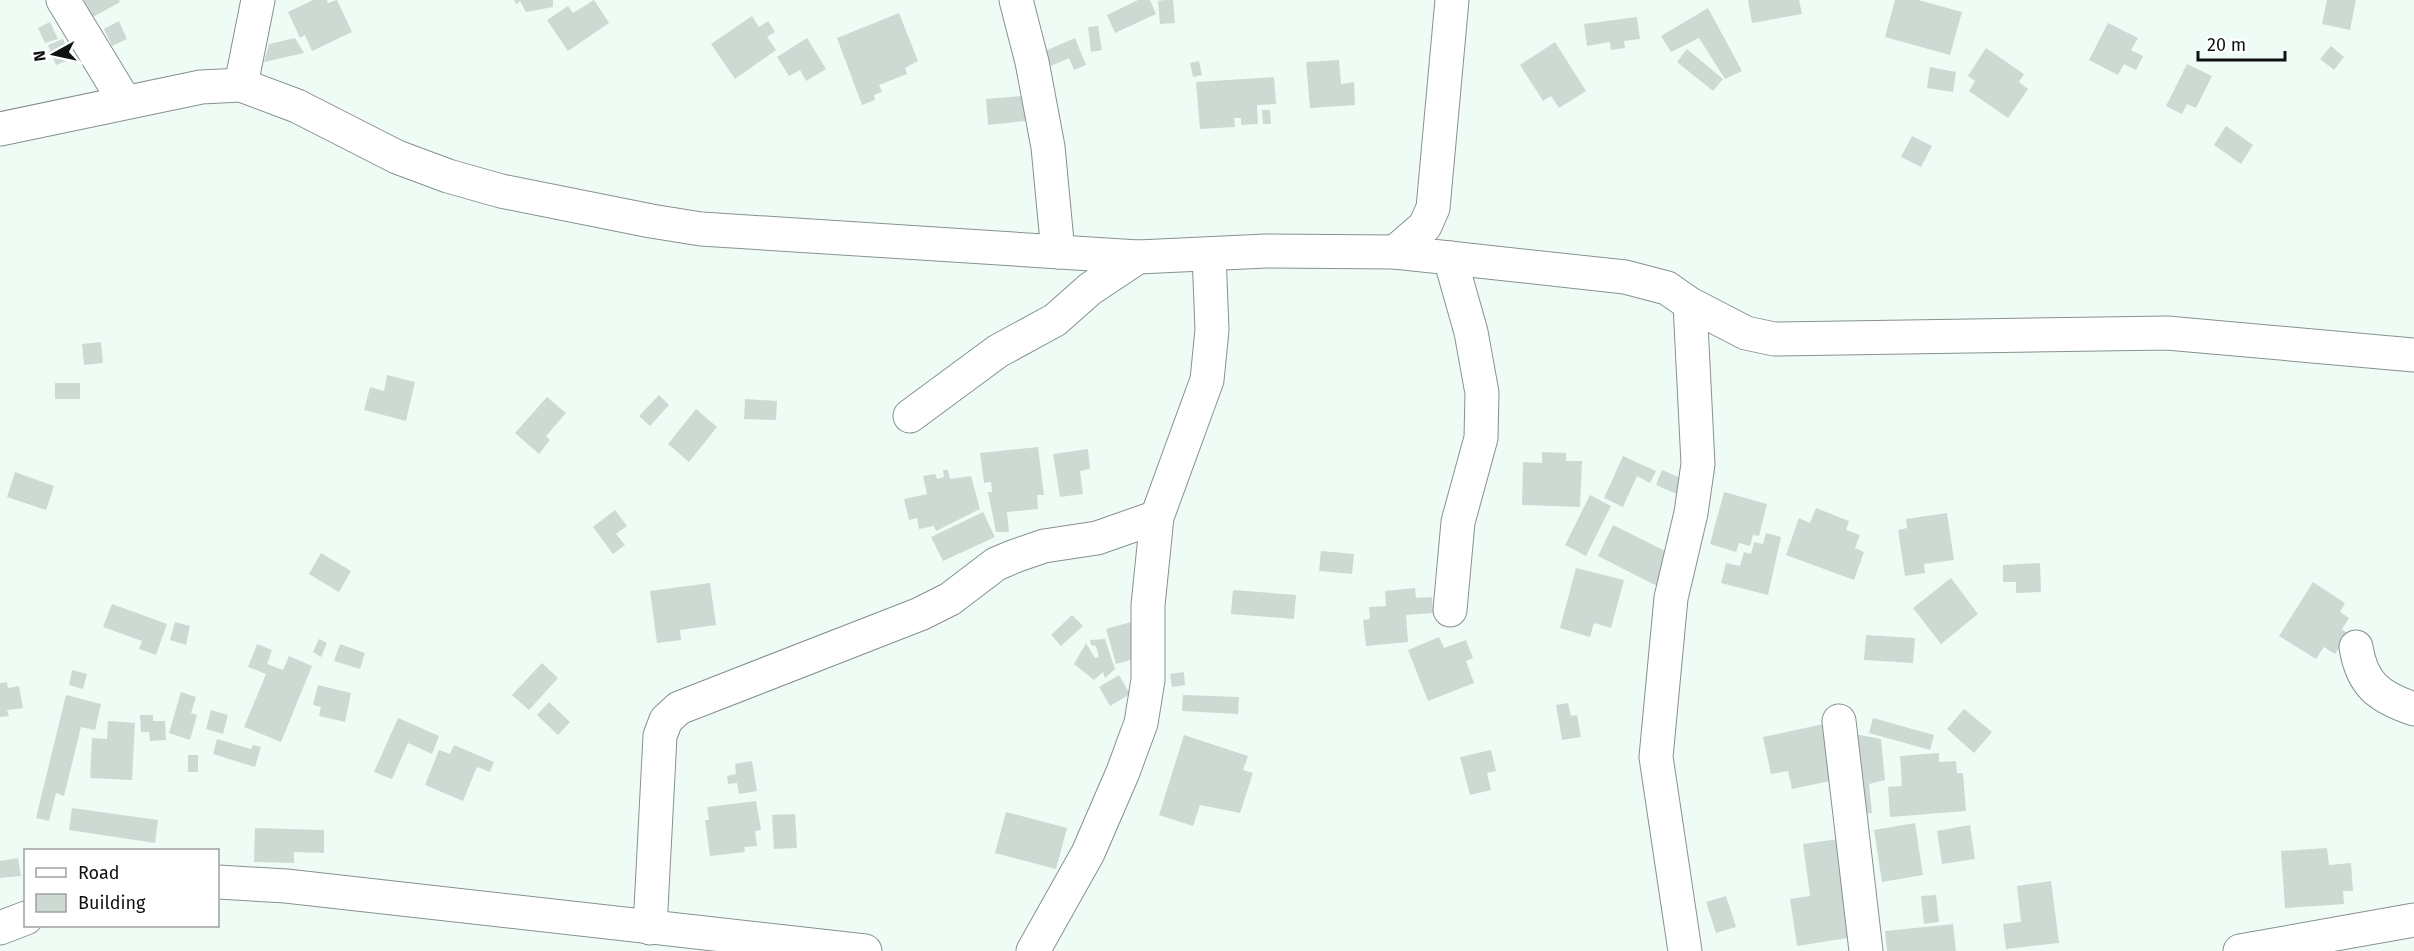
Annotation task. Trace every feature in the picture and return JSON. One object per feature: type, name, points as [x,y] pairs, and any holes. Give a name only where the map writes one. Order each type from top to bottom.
[{"type":"street","points":[[63,0],[125,102]]},
{"type":"street","points":[[241,85],[258,0]]},
{"type":"street","points":[[1016,0],[1032,62],[1048,147],[1058,252]]},
{"type":"street","points":[[1395,252],[1425,226],[1433,208],[1452,0]]},
{"type":"street","points":[[0,129],[201,87],[241,85],[297,106],[397,157],[448,176],[513,193],[701,229],[1138,257],[1266,251],[1395,252],[1625,276],[1667,288],[1690,304],[1746,333],[1774,339],[2167,333],[2414,355]]},
{"type":"street","points":[[1033,951],[1088,853],[1123,772],[1141,723],[1148,680],[1148,605],[1157,517],[1207,380],[1212,330],[1209,254]]},
{"type":"street","points":[[910,416],[998,351],[1054,320],[1090,290],[1138,257]]},
{"type":"street","points":[[1450,258],[1471,332],[1482,393],[1481,438],[1458,522],[1450,610]]},
{"type":"street","points":[[1685,951],[1656,757],[1671,598],[1691,513],[1698,464],[1690,304]]},
{"type":"street","points":[[650,928],[660,736],[666,720],[679,708],[920,614],[950,599],[996,564],[1015,556],[1044,546],[1097,538],[1157,517]]},
{"type":"street","points":[[2356,647],[2358,661],[2366,680],[2380,694],[2414,708]]},
{"type":"street","points":[[1839,721],[1866,951]]},
{"type":"street","points":[[219,882],[286,886],[865,951]]},
{"type":"street","points":[[0,928],[24,919]]},
{"type":"street","points":[[2240,951],[2414,920]]},
{"type":"building","points":[[84,0],[119,0],[120,2],[93,17]]},
{"type":"building","points":[[313,0],[327,0],[328,3],[337,0],[352,32],[312,51],[305,35],[300,38],[288,12]]},
{"type":"building","points":[[514,0],[553,0],[553,7],[526,12],[520,1],[516,4]]},
{"type":"building","points":[[594,0],[609,23],[568,51],[547,20],[568,6],[573,13]]},
{"type":"building","points":[[1138,0],[1150,0],[1156,14],[1115,33],[1107,15]]},
{"type":"building","points":[[1173,0],[1175,23],[1160,24],[1158,1]]},
{"type":"building","points":[[1748,0],[1799,0],[1802,14],[1752,23]]},
{"type":"building","points":[[1895,0],[1918,0],[1962,12],[1950,55],[1885,37]]},
{"type":"building","points":[[2327,0],[2356,0],[2350,30],[2322,24]]},
{"type":"building","points":[[1708,8],[1742,71],[1725,79],[1699,38],[1671,52],[1661,36]]},
{"type":"building","points":[[899,13],[918,61],[905,68],[907,74],[879,85],[882,92],[874,95],[875,100],[862,105],[837,38]]},
{"type":"building","points":[[752,16],[759,27],[768,21],[775,32],[767,37],[776,50],[735,79],[711,44]]},
{"type":"building","points":[[1637,17],[1640,39],[1624,41],[1625,48],[1611,50],[1610,42],[1587,46],[1584,24]]},
{"type":"building","points":[[119,21],[127,39],[112,46],[104,29]]},
{"type":"building","points":[[50,22],[58,39],[45,43],[38,28]]},
{"type":"building","points":[[2108,23],[2138,38],[2131,50],[2143,56],[2136,70],[2124,64],[2118,75],[2089,60]]},
{"type":"building","points":[[1098,26],[1102,50],[1091,52],[1088,27]]},
{"type":"building","points":[[295,38],[304,53],[264,62],[269,44]]},
{"type":"building","points":[[807,38],[826,69],[806,81],[800,70],[789,76],[777,57]]},
{"type":"building","points":[[1075,38],[1086,65],[1074,70],[1069,58],[1051,66],[1045,51]]},
{"type":"building","points":[[63,39],[71,59],[56,65],[48,45]]},
{"type":"building","points":[[1555,42],[1586,91],[1559,108],[1551,96],[1543,101],[1520,65]]},
{"type":"building","points":[[2331,46],[2344,57],[2334,70],[2320,59]]},
{"type":"building","points":[[1986,48],[2024,74],[2019,82],[2028,89],[2008,118],[1969,91],[1975,81],[1968,76]]},
{"type":"building","points":[[1687,49],[1723,79],[1713,91],[1677,62]]},
{"type":"building","points":[[1339,60],[1341,84],[1354,82],[1355,105],[1310,108],[1306,62]]},
{"type":"building","points":[[1199,61],[1202,75],[1193,77],[1190,63]]},
{"type":"building","points":[[2187,64],[2212,76],[2196,108],[2187,104],[2182,114],[2166,106]]},
{"type":"building","points":[[1930,67],[1956,72],[1953,92],[1927,88]]},
{"type":"building","points":[[1274,77],[1276,104],[1257,105],[1258,124],[1241,125],[1241,118],[1234,118],[1235,127],[1200,129],[1196,82]]},
{"type":"building","points":[[1032,95],[1035,120],[988,125],[986,99]]},
{"type":"building","points":[[1262,110],[1270,110],[1271,124],[1263,124]]},
{"type":"building","points":[[2226,126],[2253,145],[2241,164],[2214,145]]},
{"type":"building","points":[[1912,136],[1932,146],[1921,167],[1901,157]]},
{"type":"building","points":[[101,342],[103,363],[84,365],[82,344]]},
{"type":"building","points":[[387,375],[415,382],[406,421],[364,410],[370,387],[384,391]]},
{"type":"building","points":[[55,383],[80,383],[80,399],[55,399]]},
{"type":"building","points":[[659,395],[669,405],[650,426],[639,416]]},
{"type":"building","points":[[547,397],[566,413],[546,436],[550,440],[539,454],[515,433]]},
{"type":"building","points":[[745,399],[777,401],[776,420],[744,419]]},
{"type":"building","points":[[696,409],[717,427],[689,462],[668,444]]},
{"type":"building","points":[[1038,447],[1044,495],[1037,495],[1038,509],[1007,512],[1009,532],[996,532],[988,492],[992,492],[991,482],[984,483],[980,453]]},
{"type":"building","points":[[1088,449],[1090,469],[1080,471],[1083,494],[1060,497],[1053,454]]},
{"type":"building","points":[[1542,452],[1566,453],[1566,461],[1582,461],[1580,507],[1522,505],[1523,462],[1542,463]]},
{"type":"building","points":[[1623,456],[1656,471],[1650,483],[1637,476],[1623,507],[1604,498]]},
{"type":"building","points":[[943,470],[948,470],[950,479],[971,476],[980,509],[936,531],[934,526],[919,529],[917,518],[909,520],[904,499],[927,494],[923,476],[935,474],[937,479],[944,477]]},
{"type":"building","points":[[1662,470],[1685,480],[1679,495],[1656,485]]},
{"type":"building","points":[[15,472],[54,486],[46,510],[7,497]]},
{"type":"building","points":[[1724,492],[1767,504],[1759,536],[1753,535],[1750,546],[1739,543],[1736,552],[1710,544]]},
{"type":"building","points":[[1590,495],[1611,506],[1586,556],[1565,545]]},
{"type":"building","points":[[1816,508],[1849,521],[1846,530],[1860,535],[1855,548],[1864,552],[1854,580],[1786,555],[1799,518],[1810,523]]},
{"type":"building","points":[[615,510],[627,526],[616,534],[625,545],[613,554],[593,527]]},
{"type":"building","points":[[983,512],[995,537],[943,561],[931,537]]},
{"type":"building","points":[[1947,513],[1954,560],[1924,564],[1925,573],[1905,576],[1898,530],[1907,528],[1906,519]]},
{"type":"building","points":[[1613,525],[1677,557],[1661,588],[1598,556]]},
{"type":"building","points":[[1766,533],[1781,537],[1768,595],[1721,583],[1726,563],[1740,566],[1744,552],[1751,554],[1754,542],[1763,544]]},
{"type":"building","points":[[1321,551],[1354,554],[1352,574],[1319,571]]},
{"type":"building","points":[[321,553],[351,571],[339,592],[309,574]]},
{"type":"building","points":[[2040,563],[2041,592],[2016,593],[2016,582],[2003,582],[2003,565]]},
{"type":"building","points":[[1576,568],[1624,580],[1611,628],[1594,623],[1590,637],[1560,628]]},
{"type":"building","points":[[1951,578],[1978,614],[1941,644],[1913,608]]},
{"type":"building","points":[[2313,582],[2345,603],[2340,612],[2349,618],[2342,629],[2348,634],[2335,654],[2324,647],[2316,659],[2279,636]]},
{"type":"building","points":[[710,583],[716,625],[680,630],[681,640],[657,643],[650,591]]},
{"type":"building","points":[[1415,588],[1416,598],[1432,597],[1433,613],[1406,615],[1408,642],[1366,646],[1363,620],[1370,619],[1369,607],[1386,606],[1385,591]]},
{"type":"building","points":[[1233,590],[1296,595],[1294,619],[1231,614]]},
{"type":"building","points":[[112,604],[167,624],[156,655],[139,649],[142,641],[103,627]]},
{"type":"building","points":[[1072,615],[1083,626],[1061,646],[1051,635]]},
{"type":"building","points":[[175,622],[190,626],[186,645],[170,640]]},
{"type":"building","points":[[1131,622],[1141,657],[1116,664],[1106,629]]},
{"type":"building","points":[[1866,635],[1915,638],[1913,663],[1864,660]]},
{"type":"building","points":[[1439,637],[1444,648],[1466,640],[1473,658],[1466,661],[1474,683],[1428,701],[1408,650]]},
{"type":"building","points":[[319,639],[327,643],[321,657],[313,652]]},
{"type":"building","points":[[1105,639],[1115,669],[1105,678],[1103,672],[1094,680],[1074,664],[1086,643],[1095,658],[1099,657],[1096,646],[1091,645],[1090,640]]},
{"type":"building","points":[[257,644],[272,650],[267,664],[283,670],[289,656],[312,666],[281,742],[244,727],[266,674],[248,667]]},
{"type":"building","points":[[340,644],[365,653],[360,669],[334,661]]},
{"type":"building","points":[[542,663],[558,678],[529,710],[512,695]]},
{"type":"building","points":[[72,670],[87,674],[83,689],[69,685]]},
{"type":"building","points":[[1184,672],[1185,685],[1172,687],[1170,674]]},
{"type":"building","points":[[1119,675],[1130,694],[1110,706],[1099,687]]},
{"type":"building","points":[[7,682],[8,688],[19,686],[23,708],[7,710],[9,716],[0,717],[0,683]]},
{"type":"building","points":[[318,685],[351,693],[345,722],[319,716],[321,707],[313,705]]},
{"type":"building","points":[[181,692],[196,697],[191,713],[197,715],[190,740],[169,733]]},
{"type":"building","points":[[66,695],[101,704],[95,730],[81,727],[64,796],[56,793],[49,821],[36,818]]},
{"type":"building","points":[[1183,695],[1239,697],[1238,714],[1182,711]]},
{"type":"building","points":[[549,702],[570,722],[558,735],[537,715]]},
{"type":"building","points":[[1568,703],[1571,716],[1577,715],[1581,737],[1562,740],[1556,705]]},
{"type":"building","points":[[1964,709],[1992,732],[1974,753],[1947,729]]},
{"type":"building","points":[[211,710],[228,715],[223,734],[206,729]]},
{"type":"building","points":[[140,715],[153,715],[153,721],[165,721],[166,740],[150,741],[149,732],[141,732]]},
{"type":"building","points":[[398,718],[439,736],[432,754],[408,743],[392,779],[374,772]]},
{"type":"building","points":[[1873,718],[1934,735],[1930,750],[1869,733]]},
{"type":"building","points":[[108,721],[135,723],[132,780],[90,778],[92,738],[107,739]]},
{"type":"building","points":[[1824,724],[1835,780],[1792,789],[1788,771],[1771,774],[1763,737]]},
{"type":"building","points":[[1850,733],[1881,739],[1885,780],[1869,784],[1872,813],[1860,814]]},
{"type":"building","points":[[1184,735],[1248,756],[1243,770],[1253,773],[1240,813],[1200,805],[1193,826],[1159,815]]},
{"type":"building","points":[[217,739],[251,749],[253,745],[261,747],[255,767],[213,754]]},
{"type":"building","points":[[454,745],[494,762],[490,772],[477,767],[463,801],[425,785],[439,750],[450,754]]},
{"type":"building","points":[[1491,750],[1496,771],[1487,773],[1491,790],[1470,795],[1460,757]]},
{"type":"building","points":[[1939,753],[1939,762],[1956,761],[1957,773],[1963,773],[1966,811],[1890,817],[1888,787],[1902,786],[1900,756]]},
{"type":"building","points":[[188,755],[198,755],[198,772],[188,772]]},
{"type":"building","points":[[752,761],[757,791],[739,794],[737,783],[728,784],[727,776],[736,774],[735,764]]},
{"type":"building","points":[[756,801],[761,830],[755,831],[757,846],[744,847],[745,852],[710,856],[705,820],[709,820],[707,807]]},
{"type":"building","points":[[72,808],[158,820],[155,843],[69,830]]},
{"type":"building","points":[[1006,812],[1067,828],[1056,869],[995,853]]},
{"type":"building","points":[[795,814],[797,848],[774,849],[772,815]]},
{"type":"building","points":[[1915,823],[1923,875],[1882,882],[1874,830]]},
{"type":"building","points":[[1970,825],[1975,859],[1942,864],[1937,831]]},
{"type":"building","points":[[255,828],[324,830],[324,853],[294,852],[294,863],[254,862]]},
{"type":"building","points":[[1845,838],[1860,936],[1797,946],[1790,899],[1810,896],[1803,844]]},
{"type":"building","points":[[2327,848],[2329,865],[2351,863],[2353,891],[2343,891],[2344,904],[2285,908],[2281,851]]},
{"type":"building","points":[[18,858],[21,876],[0,878],[0,861]]},
{"type":"building","points":[[2051,881],[2059,943],[2006,949],[2003,924],[2021,922],[2017,886]]},
{"type":"building","points":[[1936,895],[1939,922],[1924,924],[1921,896]]},
{"type":"building","points":[[1726,896],[1736,927],[1716,933],[1706,902]]},
{"type":"building","points":[[1953,924],[1956,951],[1887,951],[1885,931]]}]
